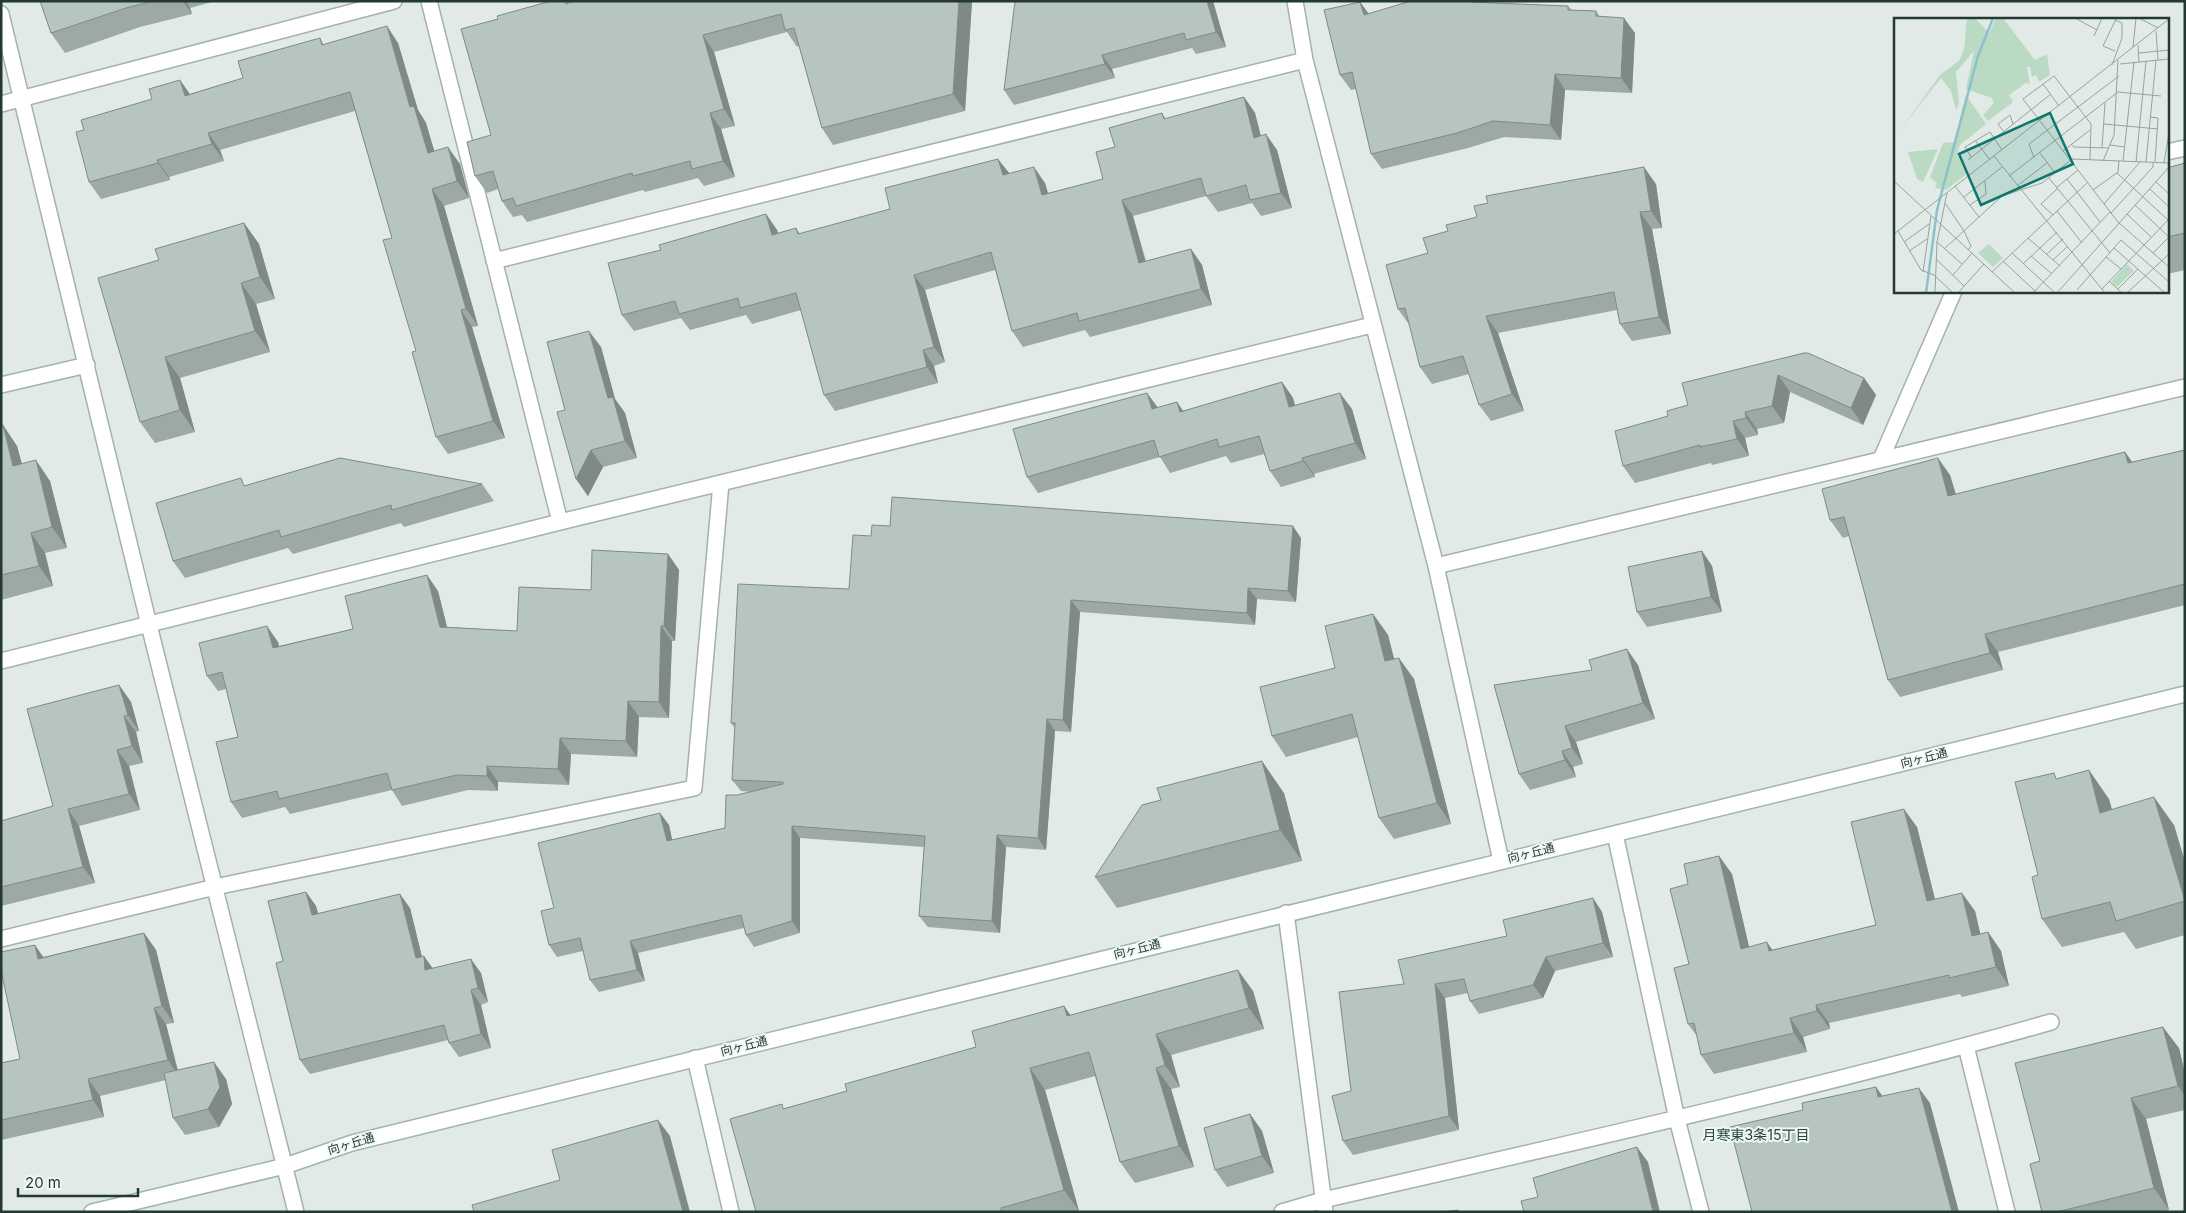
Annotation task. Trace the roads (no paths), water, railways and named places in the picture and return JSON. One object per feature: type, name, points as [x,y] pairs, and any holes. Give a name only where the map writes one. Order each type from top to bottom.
[{"type":"street","points":[[1,104],[394,1]]},
{"type":"street","points":[[429,1],[560,522]]},
{"type":"street","points":[[1295,1],[1305,60],[1372,325],[1436,566],[1501,861]]},
{"type":"street","points":[[1,14],[149,625],[296,1212]]},
{"type":"street","points":[[494,261],[1305,60]]},
{"type":"street","points":[[2168,152],[2185,148]]},
{"type":"street","points":[[1881,459],[1954,292]]},
{"type":"street","points":[[1,661],[560,522],[1372,325]]},
{"type":"street","points":[[1,385],[86,365]]},
{"type":"street","points":[[1436,566],[2185,387]]},
{"type":"street","points":[[1,939],[215,887],[694,788],[721,483]]},
{"type":"street","name":"向ヶ丘通","points":[[92,1212],[285,1166],[352,1142],[2185,694]]},
{"type":"street","points":[[1615,834],[1677,1119],[1701,1212]]},
{"type":"street","points":[[1286,913],[1324,1206]]},
{"type":"street","points":[[1282,1212],[1324,1206],[1677,1119],[1966,1046],[2051,1022]]},
{"type":"street","points":[[1966,1046],[2007,1212]]},
{"type":"street","points":[[695,1058],[731,1212]]},
{"type":"district","name":"月寒東3条15丁目","points":[[1756,1135]]}]
